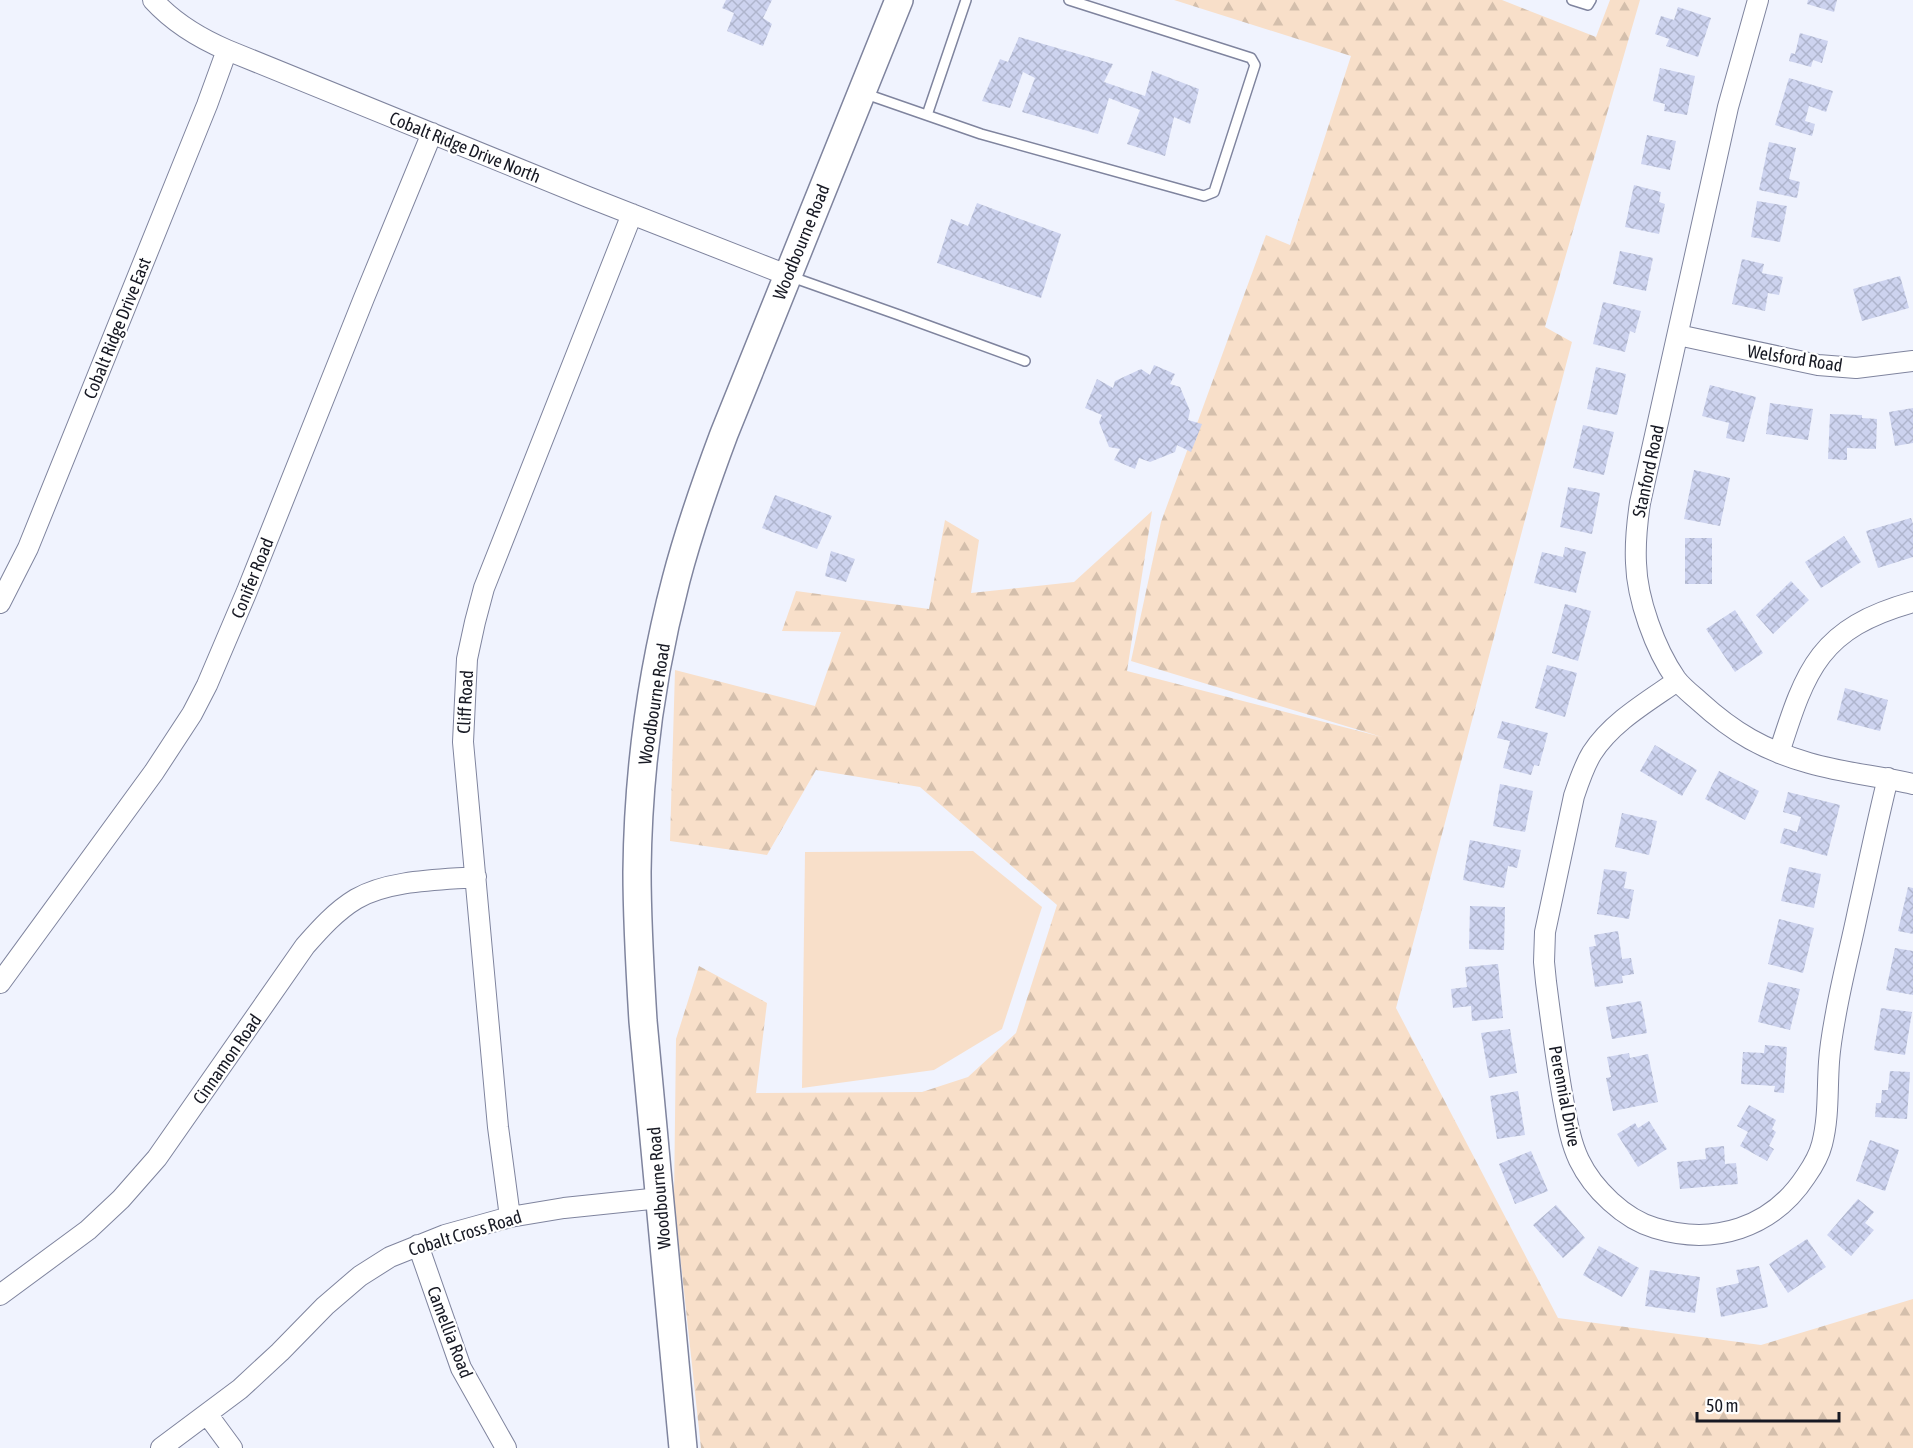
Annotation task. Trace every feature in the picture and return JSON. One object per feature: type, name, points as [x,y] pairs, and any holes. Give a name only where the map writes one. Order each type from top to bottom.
[{"type":"main road","name":"Woodbourne Road","points":[[683,1448],[643,1021],[639,955],[637,872],[639,813],[646,738],[656,672],[676,581],[699,501],[787,275],[899,0]]},
{"type":"street","name":"Cobalt Ridge Drive North","points":[[153,0],[184,28],[227,50],[787,275]]},
{"type":"street","name":"Stanford Road","points":[[1758,0],[1728,107],[1640,503],[1635,540],[1636,566],[1642,604],[1651,631],[1677,681],[1741,735],[1779,753],[1811,764],[1913,784]]},
{"type":"street","name":"Cobalt Ridge Drive East","points":[[0,603],[28,548],[207,105],[227,50]]},
{"type":"street","name":"Conifer Road","points":[[0,983],[154,772],[192,714],[207,685],[432,133]]},
{"type":"street","name":"Cliff Road","points":[[510,1217],[498,1127],[463,742],[467,659],[484,588],[632,214]]},
{"type":"street","name":"Welsford Road","points":[[1678,335],[1818,365],[1856,368],[1913,361]]},
{"type":"street","points":[[1779,753],[1796,701],[1809,672],[1822,652],[1839,637],[1866,619],[1913,602]]},
{"type":"street","name":"Perennial Drive","points":[[1677,681],[1626,717],[1606,736],[1588,760],[1574,796],[1545,932],[1546,982],[1570,1134],[1580,1161],[1589,1177],[1604,1195],[1628,1215],[1649,1226],[1670,1233],[1702,1235],[1722,1233],[1743,1227],[1764,1218],[1779,1208],[1799,1188],[1814,1165],[1822,1146],[1826,1127],[1829,1062],[1836,1014],[1888,778]]},
{"type":"street","name":"Cinnamon Road","points":[[0,1294],[88,1230],[121,1199],[157,1158],[305,946],[329,919],[356,899],[375,891],[410,884],[476,877]]},
{"type":"street","name":"Cobalt Cross Road","points":[[161,1448],[240,1389],[325,1305],[360,1276],[390,1257],[446,1235],[510,1217],[564,1208],[660,1198]]},
{"type":"street","name":"Camellia Road","points":[[418,1245],[461,1368],[506,1448]]},
{"type":"street","points":[[207,1414],[232,1448]]},
{"type":"lane","points":[[927,115],[966,0]]},
{"type":"lane","points":[[861,92],[981,134],[1204,196],[1214,192],[1255,65],[1251,58],[1069,0]]},
{"type":"lane","points":[[1572,0],[1588,6],[1591,0]]},
{"type":"lane","points":[[787,275],[1024,361]]},
{"type":"green space","points":[[1174,0],[1502,0],[1596,37],[1610,0],[1640,0],[1545,327],[1572,342],[1396,1008],[1558,1318],[1761,1345],[1913,1299],[1913,1448],[701,1448],[674,1199],[676,1039],[699,966],[767,1003],[756,1093],[922,1092],[968,1077],[1016,1033],[1057,905],[920,787],[816,770],[767,855],[670,841],[675,670],[815,706],[841,632],[782,631],[796,591],[929,609],[945,520],[979,540],[971,593],[1074,582],[1152,511],[1127,671],[1382,737],[1131,661],[1161,522],[1266,235],[1290,245],[1351,56]]},
{"type":"green space","points":[[973,851],[1042,907],[1002,1029],[934,1070],[802,1088],[805,852]]},
{"type":"building","points":[[726,0],[772,0],[763,18],[772,24],[763,46],[727,31],[734,13],[722,8]]},
{"type":"building","points":[[1808,0],[1837,0],[1834,12],[1807,4]]},
{"type":"building","points":[[1678,7],[1711,18],[1698,57],[1666,46],[1669,39],[1655,34],[1661,16],[1674,20]]},
{"type":"building","points":[[1800,33],[1828,41],[1822,63],[1813,60],[1811,67],[1789,61],[1791,53],[1795,54]]},
{"type":"building","points":[[1019,37],[1113,64],[1104,82],[1145,96],[1152,71],[1199,89],[1190,124],[1174,117],[1165,156],[1127,144],[1140,110],[1109,98],[1098,134],[1022,112],[1035,78],[1023,72],[1010,108],[982,101],[1000,59],[1008,62]]},
{"type":"building","points":[[1660,68],[1695,76],[1687,115],[1664,111],[1665,104],[1653,101]]},
{"type":"building","points":[[1789,78],[1833,91],[1826,112],[1809,106],[1805,121],[1815,124],[1812,136],[1775,125]]},
{"type":"building","points":[[1647,135],[1676,141],[1670,170],[1641,164]]},
{"type":"building","points":[[1769,142],[1796,148],[1789,179],[1800,182],[1797,198],[1759,190]]},
{"type":"building","points":[[1634,185],[1661,192],[1659,202],[1665,204],[1659,234],[1625,227]]},
{"type":"building","points":[[1757,201],[1787,206],[1780,242],[1751,237]]},
{"type":"building","points":[[977,203],[1061,234],[1041,298],[937,263],[951,219],[968,226]]},
{"type":"building","points":[[1620,251],[1653,258],[1646,291],[1613,284]]},
{"type":"building","points":[[1742,259],[1764,264],[1762,273],[1783,277],[1779,295],[1768,293],[1765,311],[1732,304]]},
{"type":"building","points":[[1900,276],[1909,308],[1862,321],[1853,289]]},
{"type":"building","points":[[1603,302],[1641,311],[1635,333],[1630,331],[1625,352],[1593,344]]},
{"type":"building","points":[[1154,365],[1175,374],[1170,384],[1180,387],[1190,411],[1188,420],[1202,424],[1191,452],[1177,445],[1175,452],[1150,462],[1139,458],[1135,469],[1114,460],[1120,449],[1109,447],[1099,422],[1102,415],[1085,408],[1097,379],[1113,388],[1115,381],[1141,369],[1150,375]]},
{"type":"building","points":[[1596,367],[1626,374],[1617,415],[1587,409]]},
{"type":"building","points":[[1710,385],[1756,397],[1744,442],[1726,438],[1729,423],[1702,416]]},
{"type":"building","points":[[1770,403],[1813,409],[1808,440],[1766,434]]},
{"type":"building","points":[[1913,408],[1913,443],[1895,446],[1889,412]]},
{"type":"building","points":[[1830,414],[1862,415],[1862,418],[1877,419],[1876,449],[1847,448],[1847,460],[1828,459]]},
{"type":"building","points":[[1583,425],[1614,432],[1604,475],[1573,468]]},
{"type":"building","points":[[1694,470],[1730,478],[1720,526],[1684,519]]},
{"type":"building","points":[[1568,487],[1600,493],[1592,534],[1560,527]]},
{"type":"building","points":[[775,495],[832,516],[817,549],[762,528]]},
{"type":"building","points":[[1911,518],[1913,557],[1878,568],[1866,531]]},
{"type":"building","points":[[1844,536],[1861,562],[1821,588],[1805,562]]},
{"type":"building","points":[[1685,538],[1712,538],[1712,584],[1685,584]]},
{"type":"building","points":[[1565,547],[1586,552],[1576,593],[1534,583],[1542,552],[1563,557]]},
{"type":"building","points":[[831,551],[855,559],[846,582],[825,576]]},
{"type":"building","points":[[1791,581],[1809,600],[1773,634],[1756,615]]},
{"type":"building","points":[[1565,604],[1591,611],[1578,661],[1552,653]]},
{"type":"building","points":[[1735,610],[1763,653],[1735,672],[1706,629]]},
{"type":"building","points":[[1547,665],[1577,673],[1565,717],[1535,708]]},
{"type":"building","points":[[1845,688],[1888,700],[1880,731],[1837,720]]},
{"type":"building","points":[[1502,721],[1548,733],[1539,766],[1534,765],[1531,775],[1503,768],[1510,741],[1497,738]]},
{"type":"building","points":[[1655,745],[1697,770],[1682,796],[1640,771]]},
{"type":"building","points":[[1719,771],[1759,791],[1745,820],[1705,799]]},
{"type":"building","points":[[1500,784],[1533,791],[1525,832],[1493,826]]},
{"type":"building","points":[[1788,792],[1840,805],[1827,856],[1780,843],[1784,828],[1797,832],[1801,817],[1783,812]]},
{"type":"building","points":[[1622,813],[1657,821],[1649,855],[1615,847]]},
{"type":"building","points":[[1470,840],[1521,850],[1517,868],[1508,866],[1504,888],[1463,880]]},
{"type":"building","points":[[1789,867],[1821,874],[1814,908],[1781,901]]},
{"type":"building","points":[[1604,869],[1627,872],[1624,888],[1634,890],[1629,919],[1597,914]]},
{"type":"building","points":[[1908,887],[1913,888],[1913,934],[1898,931]]},
{"type":"building","points":[[1470,906],[1505,907],[1504,950],[1469,949]]},
{"type":"building","points":[[1779,919],[1814,928],[1803,973],[1768,964]]},
{"type":"building","points":[[1618,931],[1622,959],[1631,958],[1634,974],[1622,976],[1623,983],[1595,987],[1589,947],[1596,946],[1594,935]]},
{"type":"building","points":[[1895,948],[1913,951],[1913,995],[1886,990]]},
{"type":"building","points":[[1498,964],[1503,1018],[1472,1021],[1471,1006],[1453,1008],[1451,989],[1467,987],[1465,967]]},
{"type":"building","points":[[1768,982],[1800,989],[1790,1030],[1758,1022]]},
{"type":"building","points":[[1641,1001],[1647,1033],[1612,1039],[1606,1007]]},
{"type":"building","points":[[1881,1008],[1912,1012],[1905,1055],[1874,1050]]},
{"type":"building","points":[[1510,1029],[1517,1073],[1489,1078],[1481,1033]]},
{"type":"building","points":[[1765,1045],[1787,1047],[1784,1093],[1774,1092],[1775,1086],[1741,1084],[1743,1052],[1764,1053]]},
{"type":"building","points":[[1629,1053],[1630,1058],[1648,1054],[1658,1102],[1613,1111],[1606,1078],[1611,1077],[1607,1057]]},
{"type":"building","points":[[1890,1071],[1910,1072],[1907,1119],[1875,1117],[1876,1103],[1881,1103],[1882,1090],[1888,1090]]},
{"type":"building","points":[[1518,1091],[1525,1135],[1497,1139],[1490,1096]]},
{"type":"building","points":[[1749,1105],[1776,1120],[1772,1129],[1776,1132],[1769,1146],[1774,1149],[1767,1161],[1740,1146],[1748,1132],[1737,1126]]},
{"type":"building","points":[[1649,1121],[1667,1149],[1638,1167],[1617,1134],[1635,1123],[1638,1128]]},
{"type":"building","points":[[1870,1140],[1899,1150],[1885,1191],[1856,1181]]},
{"type":"building","points":[[1724,1146],[1725,1164],[1736,1163],[1738,1184],[1680,1189],[1677,1162],[1706,1159],[1705,1148]]},
{"type":"building","points":[[1531,1151],[1548,1191],[1515,1204],[1499,1164]]},
{"type":"building","points":[[1858,1199],[1874,1212],[1865,1223],[1874,1230],[1851,1256],[1827,1235]]},
{"type":"building","points":[[1556,1205],[1585,1238],[1563,1258],[1533,1225]]},
{"type":"building","points":[[1807,1239],[1826,1267],[1788,1293],[1769,1264]]},
{"type":"building","points":[[1599,1246],[1639,1268],[1622,1297],[1583,1275]]},
{"type":"building","points":[[1759,1266],[1768,1307],[1721,1317],[1716,1288],[1739,1283],[1736,1270]]},
{"type":"building","points":[[1650,1270],[1700,1277],[1695,1313],[1645,1306]]}]
